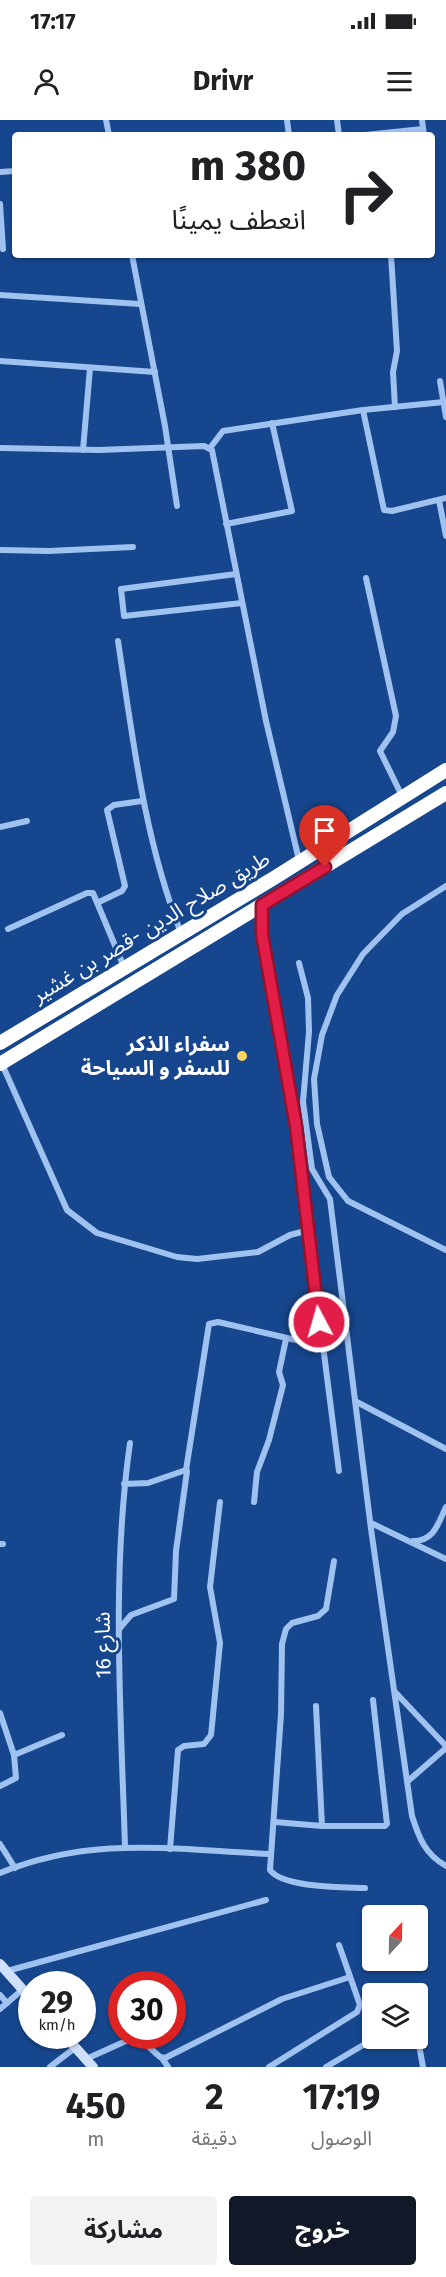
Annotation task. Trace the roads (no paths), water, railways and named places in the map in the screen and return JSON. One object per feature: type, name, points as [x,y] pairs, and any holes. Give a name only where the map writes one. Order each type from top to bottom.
[{"type":"highway","name":"طريق صلاح الدين -قصر بن غشير","points":[[0,1043],[446,770]]},
{"type":"highway","points":[[1,1063],[446,793]]},
{"type":"highway","points":[[296,862],[290,874],[292,878],[305,880]]},
{"type":"highway","points":[[243,896],[254,898],[258,908]]},
{"type":"street","points":[[422,120],[423,132]]},
{"type":"street","points":[[0,204],[3,249]]},
{"type":"street","points":[[132,258],[169,449],[177,506]]},
{"type":"street","points":[[391,258],[397,351],[393,372],[395,407]]},
{"type":"street","points":[[0,295],[140,304]]},
{"type":"street","points":[[0,361],[155,372]]},
{"type":"street","points":[[83,450],[90,368]]},
{"type":"street","points":[[440,381],[446,417]]},
{"type":"street","points":[[0,448],[83,450],[210,447],[223,431],[363,410],[444,402]]},
{"type":"street","points":[[363,410],[384,510],[392,512],[442,499],[446,536]]},
{"type":"street","points":[[226,524],[292,511],[272,423]]},
{"type":"street","points":[[210,447],[296,862]]},
{"type":"street","points":[[0,550],[49,551],[133,547]]},
{"type":"street","points":[[236,574],[121,589],[124,616],[242,603]]},
{"type":"street","points":[[366,578],[396,716],[393,732],[380,751],[403,797]]},
{"type":"street","points":[[118,641],[142,801],[166,893],[181,933]]},
{"type":"street","points":[[99,902],[122,891],[124,886],[107,810],[114,805],[142,801]]},
{"type":"street","points":[[0,828],[27,821]]},
{"type":"street","points":[[446,886],[402,914],[363,954],[337,995],[322,1035],[314,1079],[317,1124],[329,1177],[348,1202],[446,1250]]},
{"type":"street","points":[[8,929],[87,893],[95,894],[124,967]]},
{"type":"street","points":[[258,908],[296,1126],[321,1346],[339,1471]]},
{"type":"street","points":[[299,963],[308,998],[309,1032],[303,1102],[312,1169],[330,1199],[370,1523],[412,1816],[420,1842],[434,1859],[446,1866]]},
{"type":"street","points":[[1,1063],[67,1210],[97,1233],[107,1238],[177,1257],[197,1259],[258,1252],[290,1235],[309,1230]]},
{"type":"street","points":[[120,1629],[131,1615],[174,1599],[176,1551],[209,1324],[218,1322],[321,1346]]},
{"type":"street","points":[[254,1502],[257,1472],[269,1440],[283,1385],[279,1372],[285,1339]]},
{"type":"street","points":[[355,1401],[446,1449]]},
{"type":"street","name":"شارع 16","points":[[125,1847],[120,1531],[130,1443]]},
{"type":"street","points":[[124,1484],[148,1484],[184,1472],[187,1467]]},
{"type":"street","points":[[170,1849],[178,1750],[184,1746],[204,1744],[211,1735],[213,1725],[220,1643],[210,1587],[220,1502]]},
{"type":"street","points":[[409,1541],[426,1540],[431,1537],[446,1507]]},
{"type":"street","points":[[370,1523],[446,1559]]},
{"type":"street","points":[[334,1561],[326,1609],[318,1616],[292,1623],[283,1635],[275,1822],[270,1870],[279,1877],[322,1887],[365,1888]]},
{"type":"street","points":[[395,1692],[446,1747],[408,1781]]},
{"type":"street","points":[[275,1822],[322,1826],[381,1826],[388,1821],[373,1700]]},
{"type":"street","points":[[316,1706],[322,1826]]},
{"type":"street","points":[[0,1713],[14,1755],[16,1779],[0,1786]]},
{"type":"street","points":[[14,1755],[62,1735]]},
{"type":"street","points":[[0,1844],[15,1868]]},
{"type":"street","points":[[0,1873],[64,1854],[125,1847],[271,1854]]},
{"type":"street","points":[[18,1985],[4,1968],[266,1900]]},
{"type":"street","points":[[269,2067],[355,2016],[360,2005],[339,1945]]},
{"type":"street","points":[[162,2058],[282,1999],[350,1977]]},
{"type":"street","points":[[0,2009],[18,1993]]},
{"type":"street","points":[[0,1995],[7,2003]]},
{"type":"street","points":[[77,2049],[90,2063],[137,2037],[162,2058],[168,2067]]},
{"type":"street","points":[[327,2067],[362,2046]]},
{"type":"street","points":[[50,2067],[75,2049]]},
{"type":"street","points":[[420,2049],[423,2067]]},
{"type":"place","name":"سفراء الذكر للسفر و السياحة","points":[[242,1056]]}]
